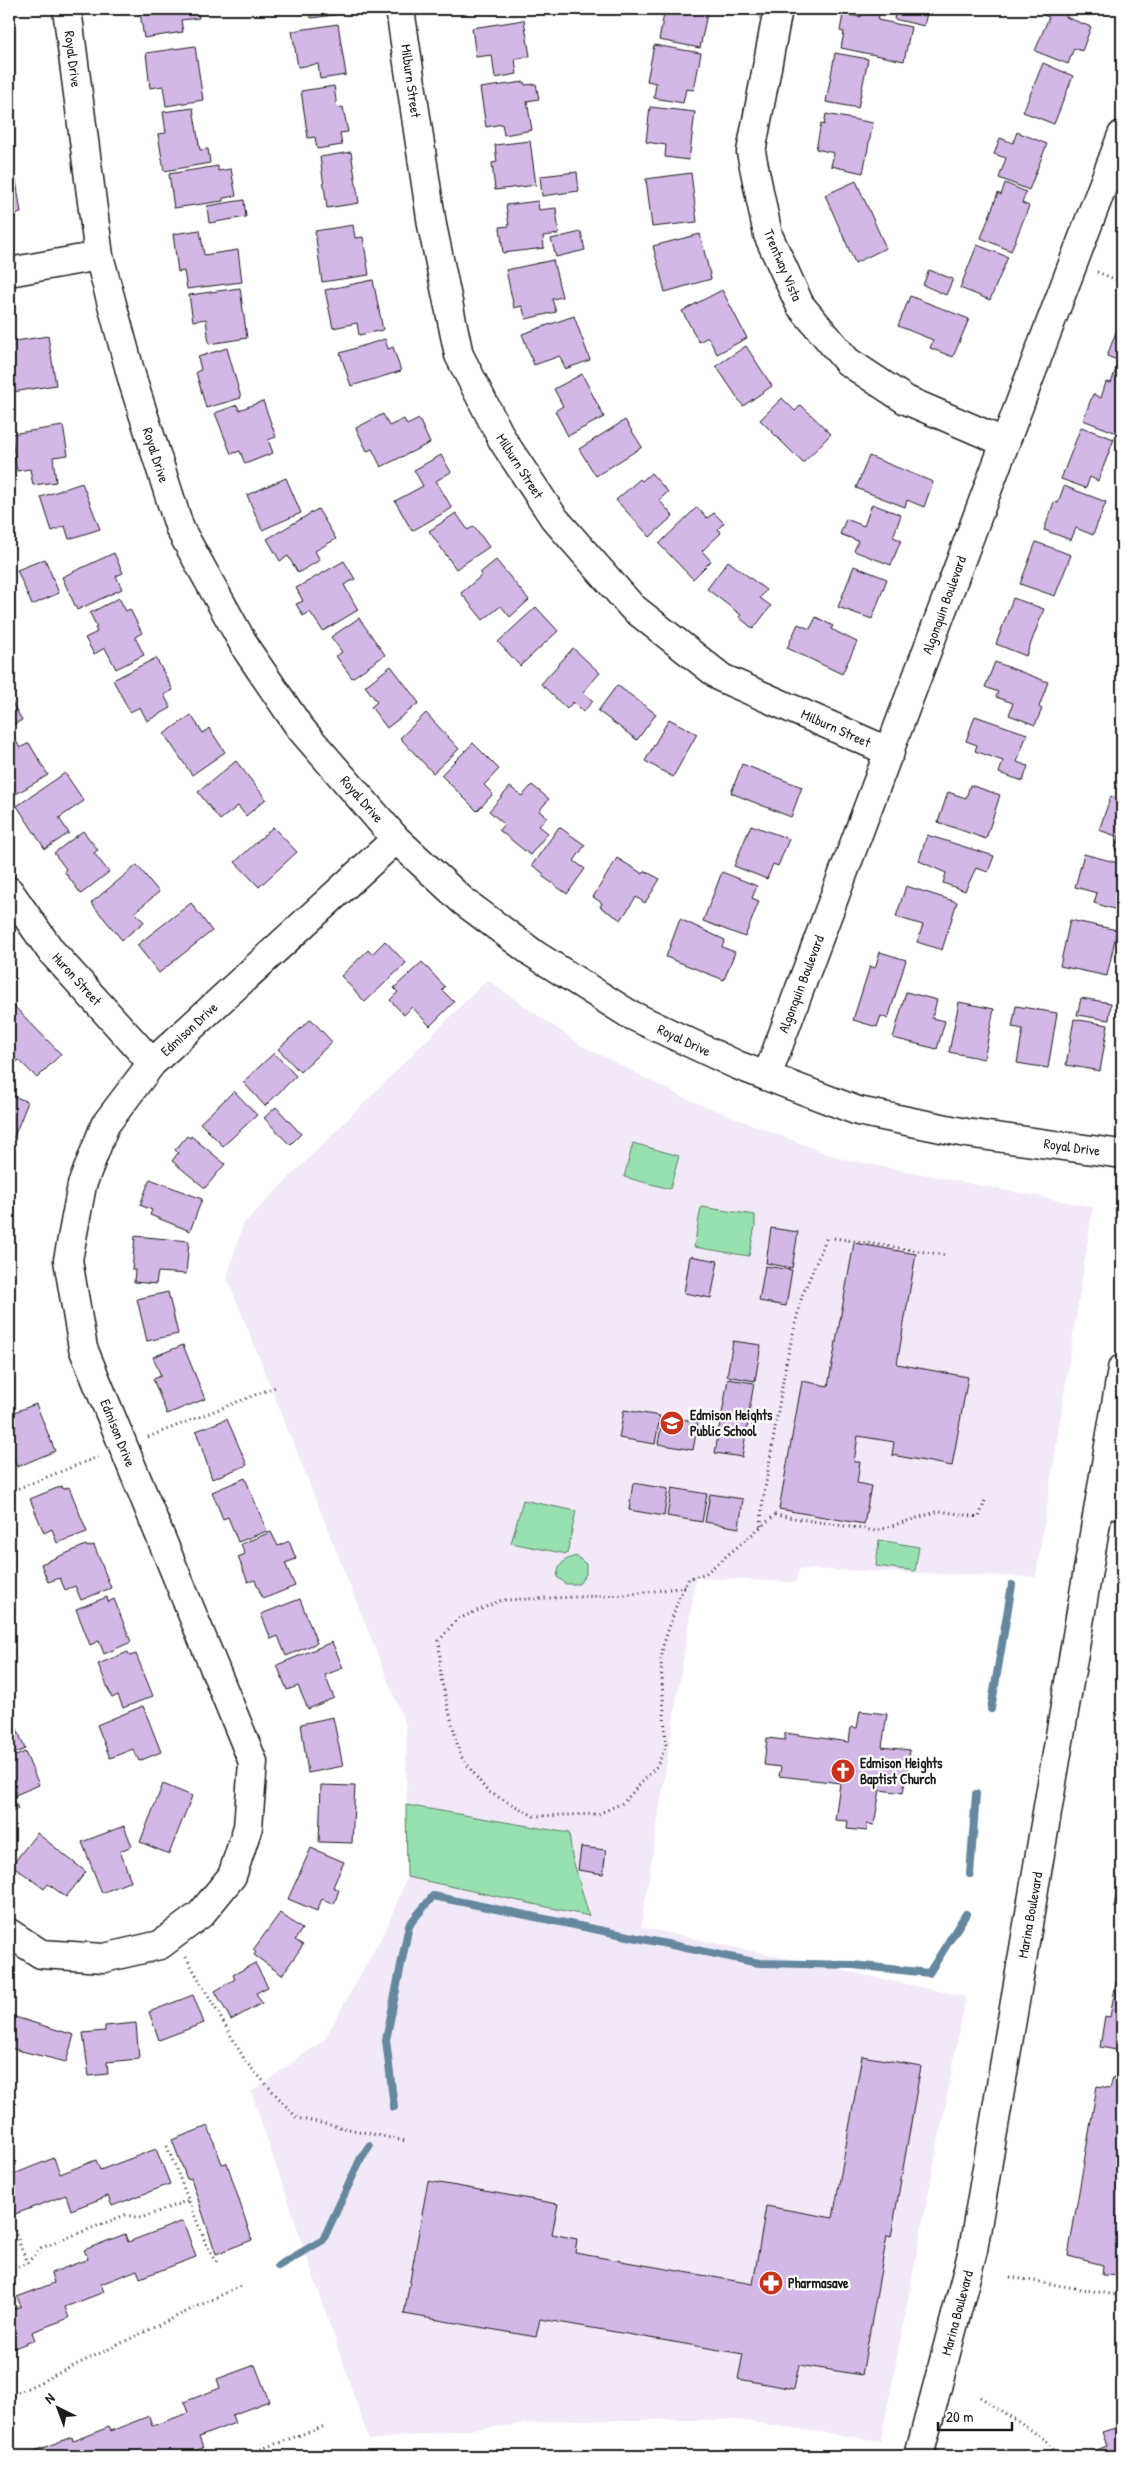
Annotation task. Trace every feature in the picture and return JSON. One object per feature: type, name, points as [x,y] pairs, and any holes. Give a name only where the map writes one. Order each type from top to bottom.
[{"type":"street","name":"Royal Drive","points":[[67,9],[99,256],[133,382],[180,529],[247,650],[300,728],[396,839],[463,901],[534,954],[629,1014],[737,1065],[858,1111],[966,1133],[1122,1154]]},
{"type":"street","name":"Milburn Street","points":[[400,9],[432,226],[459,356],[503,441],[554,518],[632,607],[722,678],[890,752]]},
{"type":"street","name":"Trentway Vista","points":[[778,9],[751,152],[768,235],[800,305],[847,361],[906,400],[1004,442]]},
{"type":"street","name":"Algonquin Boulevard","points":[[766,1076],[890,752],[1004,442],[1122,135]]},
{"type":"street","points":[[9,272],[99,256]]},
{"type":"street","name":"Edmison Drive","points":[[9,1934],[41,1954],[104,1958],[160,1945],[201,1914],[232,1876],[248,1827],[252,1762],[83,1348],[68,1260],[82,1185],[105,1125],[152,1063],[396,839]]},
{"type":"street","name":"Huron Street","points":[[9,890],[51,951],[152,1063]]},
{"type":"street","name":"Marina Boulevard","points":[[919,2456],[973,2250],[1111,1504],[1122,1369]]},
{"type":"path","points":[[761,1527],[762,1507],[786,1363],[802,1296],[827,1237],[945,1254]]},
{"type":"path","points":[[685,1587],[624,1595],[502,1600],[456,1620],[439,1642],[441,1679],[460,1755],[487,1791],[534,1816],[598,1814],[623,1803],[657,1766],[666,1746],[661,1663],[666,1638],[689,1578],[705,1574],[775,1515],[875,1531],[939,1511],[979,1517],[986,1498]]},
{"type":"path","points":[[174,1934],[246,2062],[297,2118],[343,2130],[405,2141]]},
{"type":"path","points":[[168,2146],[206,2244],[218,2263]]},
{"type":"path","points":[[9,2271],[26,2264],[41,2248],[125,2215],[141,2218],[189,2200]]},
{"type":"path","points":[[9,2216],[26,2264]]},
{"type":"path","points":[[1010,2277],[1122,2296]]},
{"type":"path","points":[[9,2397],[240,2286]]},
{"type":"path","points":[[980,2397],[1046,2440],[1058,2456]]},
{"type":"path","points":[[242,2456],[325,2426]]},
{"type":"shaded area","name":"Edmison Heights Public School","points":[[487,980],[579,1044],[684,1098],[838,1158],[1093,1207],[1036,1577],[799,1569],[796,1582],[696,1578],[641,1927],[966,1997],[881,2441],[736,2420],[564,2420],[369,2440],[251,2092],[324,2040],[386,1929],[407,1877],[406,1726],[227,1277],[243,1224]]},
{"type":"green space","points":[[633,1143],[679,1156],[670,1189],[624,1177]]},
{"type":"green space","points":[[701,1207],[755,1215],[755,1226],[749,1256],[694,1247]]},
{"type":"green space","points":[[523,1500],[576,1511],[567,1554],[511,1543]]},
{"type":"green space","points":[[879,1540],[919,1547],[915,1571],[876,1566]]},
{"type":"green space","points":[[576,1556],[586,1564],[586,1574],[579,1584],[566,1584],[557,1577],[560,1565]]},
{"type":"green space","points":[[406,1805],[569,1833],[572,1856],[589,1916],[407,1877]]},
{"type":"building","points":[[148,9],[197,9],[199,18],[181,20],[183,32],[144,38],[140,13],[148,11]]},
{"type":"building","points":[[310,9],[340,9],[341,14],[311,18]]},
{"type":"building","points":[[665,9],[708,9],[700,48],[659,40]]},
{"type":"building","points":[[896,9],[928,9],[924,26],[894,19]]},
{"type":"building","points":[[1042,9],[1070,9],[1066,17],[1091,27],[1082,51],[1074,48],[1068,64],[1035,51],[1049,17],[1040,14]]},
{"type":"building","points":[[862,11],[879,14],[878,20],[911,27],[904,61],[841,48],[844,32],[840,31],[843,14],[861,17]]},
{"type":"building","points":[[524,20],[530,56],[515,59],[517,74],[495,78],[492,55],[476,57],[472,28]]},
{"type":"building","points":[[338,24],[346,75],[320,79],[318,64],[298,67],[292,31]]},
{"type":"building","points":[[654,45],[701,53],[694,90],[686,89],[683,103],[654,98],[656,83],[647,81]]},
{"type":"building","points":[[195,46],[203,100],[166,106],[163,86],[150,88],[146,53]]},
{"type":"building","points":[[835,53],[868,59],[858,108],[826,102]]},
{"type":"building","points":[[1043,63],[1073,76],[1054,124],[1023,112]]},
{"type":"building","points":[[524,82],[525,85],[536,84],[539,99],[527,101],[532,130],[504,135],[502,124],[486,127],[480,88]]},
{"type":"building","points":[[334,86],[337,108],[343,107],[348,132],[340,133],[342,145],[317,149],[315,137],[308,138],[301,91]]},
{"type":"building","points":[[650,107],[695,112],[689,160],[665,157],[666,145],[646,142]]},
{"type":"building","points":[[193,108],[200,150],[208,149],[210,163],[164,171],[158,134],[166,133],[163,112]]},
{"type":"building","points":[[826,114],[873,123],[863,173],[831,166],[834,153],[816,149],[821,124],[824,125]]},
{"type":"building","points":[[9,121],[13,147],[9,148]]},
{"type":"building","points":[[1017,132],[1047,144],[1029,190],[999,178],[1006,158],[994,154],[1000,138],[1013,143]]},
{"type":"building","points":[[530,141],[536,185],[495,190],[492,163],[497,162],[495,145]]},
{"type":"building","points":[[351,152],[359,203],[327,208],[320,157]]},
{"type":"building","points":[[218,166],[218,171],[231,169],[236,196],[223,198],[223,201],[174,208],[169,174]]},
{"type":"building","points":[[577,172],[579,191],[542,196],[540,176]]},
{"type":"building","points":[[691,173],[697,222],[652,227],[646,179]]},
{"type":"building","points":[[16,180],[21,213],[9,215],[9,181]]},
{"type":"building","points":[[856,181],[886,248],[855,263],[825,195]]},
{"type":"building","points":[[1005,183],[1026,192],[1022,203],[1029,206],[1011,251],[981,238],[998,193],[1001,195]]},
{"type":"building","points":[[244,200],[246,217],[209,223],[207,206]]},
{"type":"building","points":[[538,201],[539,210],[556,208],[559,234],[543,236],[544,248],[503,253],[500,227],[509,226],[506,205]]},
{"type":"building","points":[[353,225],[355,238],[363,237],[369,275],[322,282],[315,231]]},
{"type":"building","points":[[200,230],[204,255],[238,250],[242,282],[187,289],[184,271],[178,272],[173,234]]},
{"type":"building","points":[[581,232],[585,250],[556,257],[551,239]]},
{"type":"building","points":[[700,234],[711,279],[665,292],[653,246]]},
{"type":"building","points":[[977,245],[1008,257],[990,300],[960,288]]},
{"type":"building","points":[[553,260],[562,297],[552,299],[556,312],[526,319],[522,306],[514,308],[506,270]]},
{"type":"building","points":[[929,270],[953,279],[946,295],[923,285]]},
{"type":"building","points":[[373,280],[383,330],[359,335],[357,323],[333,328],[325,290]]},
{"type":"building","points":[[240,288],[247,338],[209,344],[206,319],[193,321],[189,295]]},
{"type":"building","points":[[722,290],[747,338],[717,354],[708,337],[699,342],[682,311]]},
{"type":"building","points":[[910,296],[969,319],[953,357],[930,348],[933,340],[898,326]]},
{"type":"building","points":[[574,316],[590,360],[565,369],[560,356],[534,365],[522,334]]},
{"type":"building","points":[[1122,316],[1122,362],[1107,356]]},
{"type":"building","points":[[48,336],[56,385],[13,392],[9,365],[9,342]]},
{"type":"building","points":[[385,339],[388,349],[393,347],[401,371],[351,386],[340,353]]},
{"type":"building","points":[[746,346],[772,386],[743,406],[716,366]]},
{"type":"building","points":[[227,348],[241,398],[206,408],[196,372],[201,370],[198,357]]},
{"type":"building","points":[[1116,369],[1122,372],[1122,435],[1083,420],[1093,394],[1101,398],[1106,382],[1111,383]]},
{"type":"building","points":[[582,374],[604,417],[568,436],[555,411],[563,406],[554,389]]},
{"type":"building","points":[[782,398],[795,411],[801,405],[831,434],[803,463],[760,420]]},
{"type":"building","points":[[263,401],[276,437],[268,440],[273,453],[245,464],[240,451],[231,454],[215,413],[237,405],[239,410]]},
{"type":"building","points":[[383,414],[389,426],[404,419],[407,425],[419,419],[430,443],[381,467],[372,449],[367,451],[356,428]]},
{"type":"building","points":[[625,420],[642,447],[596,476],[579,449]]},
{"type":"building","points":[[63,426],[68,455],[53,457],[56,482],[33,485],[30,469],[17,471],[11,434]]},
{"type":"building","points":[[1081,427],[1114,439],[1098,481],[1090,477],[1086,488],[1061,479]]},
{"type":"building","points":[[441,455],[451,472],[436,481],[452,508],[412,531],[395,501],[423,486],[414,470]]},
{"type":"building","points":[[869,456],[933,482],[924,507],[907,500],[905,507],[856,488]]},
{"type":"building","points":[[651,473],[668,492],[659,500],[673,516],[650,537],[616,500],[640,479],[642,481]]},
{"type":"building","points":[[286,478],[301,513],[262,530],[247,495]]},
{"type":"building","points":[[82,483],[100,529],[69,539],[65,526],[52,531],[41,497]]},
{"type":"building","points":[[1064,486],[1106,502],[1093,535],[1076,528],[1071,540],[1044,530],[1054,502],[1058,503]]},
{"type":"building","points":[[872,504],[901,515],[893,537],[901,540],[891,565],[854,551],[858,541],[840,534],[846,519],[864,526]]},
{"type":"building","points":[[697,507],[707,518],[714,513],[724,523],[718,529],[721,533],[702,551],[711,561],[693,579],[659,544]]},
{"type":"building","points":[[318,509],[336,539],[315,551],[320,560],[298,573],[288,556],[280,561],[267,539]]},
{"type":"building","points":[[456,513],[468,530],[474,526],[489,547],[456,569],[429,531]]},
{"type":"building","points":[[1036,542],[1071,555],[1055,596],[1020,584]]},
{"type":"building","points":[[114,553],[123,573],[116,576],[122,589],[77,610],[62,577]]},
{"type":"building","points":[[45,559],[59,593],[32,605],[17,570]]},
{"type":"building","points":[[496,560],[529,600],[510,617],[501,606],[483,620],[461,593],[482,575],[480,573]]},
{"type":"building","points":[[344,561],[355,579],[344,585],[358,610],[323,631],[310,612],[303,616],[296,604],[303,601],[296,588]]},
{"type":"building","points":[[728,561],[766,590],[760,598],[771,606],[753,629],[739,617],[741,615],[707,589]]},
{"type":"building","points":[[854,566],[887,579],[872,619],[838,607]]},
{"type":"building","points":[[119,598],[126,611],[130,609],[142,633],[135,637],[144,655],[116,669],[105,648],[94,654],[85,638],[97,632],[95,628],[97,627],[90,613]]},
{"type":"building","points":[[1013,598],[1044,609],[1026,656],[996,644]]},
{"type":"building","points":[[536,607],[558,631],[520,666],[498,642]]},
{"type":"building","points":[[816,617],[833,626],[831,629],[857,642],[842,674],[787,648],[798,624],[810,629]]},
{"type":"building","points":[[359,618],[385,655],[352,678],[336,656],[342,652],[331,637]]},
{"type":"building","points":[[573,648],[600,673],[583,692],[593,701],[583,712],[573,702],[567,709],[541,684]]},
{"type":"building","points":[[156,658],[173,690],[164,695],[171,708],[147,721],[140,707],[130,712],[113,680]]},
{"type":"building","points":[[995,662],[1048,682],[1039,707],[1042,709],[1035,725],[1009,715],[1013,703],[996,697],[998,692],[985,687]]},
{"type":"building","points":[[391,666],[419,703],[387,728],[371,707],[377,702],[365,686]]},
{"type":"building","points":[[617,685],[656,714],[637,740],[598,711]]},
{"type":"building","points":[[9,697],[22,720],[9,727]]},
{"type":"building","points":[[426,713],[459,749],[433,773],[400,738]]},
{"type":"building","points":[[191,715],[203,733],[209,728],[225,752],[192,775],[164,734]]},
{"type":"building","points":[[975,716],[1027,734],[1017,762],[1028,766],[1023,781],[999,773],[1003,761],[975,751],[977,745],[966,741]]},
{"type":"building","points":[[669,719],[697,734],[673,777],[645,761]]},
{"type":"building","points":[[15,739],[20,748],[29,743],[48,775],[16,794],[9,781],[9,743]]},
{"type":"building","points":[[473,743],[499,769],[484,785],[493,794],[477,811],[441,775]]},
{"type":"building","points":[[236,761],[266,799],[246,816],[238,806],[220,820],[198,792]]},
{"type":"building","points":[[742,764],[802,787],[791,817],[731,793]]},
{"type":"building","points":[[65,773],[84,801],[59,818],[69,833],[45,849],[17,806]]},
{"type":"building","points":[[532,785],[549,799],[539,811],[547,817],[539,826],[548,833],[530,855],[499,830],[504,824],[489,811],[510,787],[522,796]]},
{"type":"building","points":[[970,785],[1000,795],[986,839],[938,822],[948,792],[966,798]]},
{"type":"building","points":[[1111,796],[1122,800],[1122,853],[1115,850],[1119,837],[1099,830]]},
{"type":"building","points":[[751,825],[789,839],[778,866],[773,864],[767,879],[734,866]]},
{"type":"building","points":[[273,827],[297,852],[259,887],[235,862]]},
{"type":"building","points":[[559,827],[585,845],[574,861],[585,869],[567,894],[542,876],[544,874],[532,865]]},
{"type":"building","points":[[83,831],[98,850],[94,853],[109,872],[81,894],[64,871],[66,869],[54,853]]},
{"type":"building","points":[[927,835],[994,856],[988,872],[976,868],[965,891],[943,883],[946,873],[919,861]]},
{"type":"building","points":[[1084,854],[1122,864],[1122,893],[1117,910],[1094,903],[1097,893],[1075,887]]},
{"type":"building","points":[[617,858],[643,874],[645,871],[660,879],[645,903],[636,897],[621,920],[600,907],[602,903],[593,897]]},
{"type":"building","points":[[137,865],[159,892],[135,912],[144,922],[122,940],[91,903]]},
{"type":"building","points":[[722,872],[757,886],[752,898],[759,901],[745,937],[703,921]]},
{"type":"building","points":[[906,886],[957,902],[942,950],[917,942],[923,925],[896,917]]},
{"type":"building","points":[[191,903],[212,931],[159,973],[137,945]]},
{"type":"building","points":[[680,919],[725,940],[722,947],[735,952],[724,980],[666,957]]},
{"type":"building","points":[[1070,920],[1117,930],[1107,976],[1060,966]]},
{"type":"building","points":[[385,941],[406,963],[365,1002],[341,976],[368,950],[372,954]]},
{"type":"building","points":[[880,952],[906,960],[888,1019],[881,1016],[877,1027],[853,1020],[870,966],[875,968]]},
{"type":"building","points":[[422,962],[445,987],[442,990],[454,1002],[430,1026],[412,1007],[404,1015],[390,1000],[398,992],[394,988]]},
{"type":"building","points":[[906,992],[937,1000],[932,1018],[945,1021],[937,1049],[893,1038]]},
{"type":"building","points":[[1081,998],[1111,1003],[1109,1020],[1077,1015]]},
{"type":"building","points":[[10,1002],[61,1054],[37,1078],[19,1060],[11,1068],[9,1065]]},
{"type":"building","points":[[959,1002],[994,1009],[984,1059],[949,1052]]},
{"type":"building","points":[[1016,1006],[1057,1013],[1048,1068],[1017,1063],[1023,1029],[1012,1027]]},
{"type":"building","points":[[311,1019],[332,1042],[300,1072],[278,1049]]},
{"type":"building","points":[[1074,1019],[1108,1025],[1100,1071],[1066,1065]]},
{"type":"building","points":[[274,1053],[296,1076],[265,1106],[243,1082]]},
{"type":"building","points":[[234,1091],[257,1115],[223,1146],[200,1123]]},
{"type":"building","points":[[9,1094],[28,1102],[9,1149]]},
{"type":"building","points":[[276,1107],[301,1134],[290,1145],[264,1118]]},
{"type":"building","points":[[187,1136],[190,1138],[191,1136],[225,1164],[205,1188],[172,1161],[178,1153],[175,1150]]},
{"type":"building","points":[[150,1179],[202,1199],[190,1231],[150,1215],[152,1210],[140,1205]]},
{"type":"building","points":[[771,1228],[798,1232],[792,1268],[766,1263]]},
{"type":"building","points":[[135,1236],[189,1241],[186,1274],[158,1272],[156,1284],[134,1282],[135,1270],[132,1270]]},
{"type":"building","points":[[854,1243],[916,1254],[897,1364],[968,1377],[952,1466],[892,1455],[894,1442],[858,1436],[854,1462],[860,1462],[857,1483],[871,1486],[864,1524],[779,1509],[802,1381],[828,1386]]},
{"type":"building","points":[[690,1256],[718,1261],[711,1298],[684,1293]]},
{"type":"building","points":[[765,1266],[792,1270],[786,1306],[759,1301]]},
{"type":"building","points":[[168,1292],[178,1334],[147,1341],[137,1299]]},
{"type":"building","points":[[733,1341],[761,1345],[755,1381],[727,1376]]},
{"type":"building","points":[[183,1345],[205,1399],[167,1414],[153,1379],[161,1376],[153,1357]]},
{"type":"building","points":[[728,1379],[754,1383],[748,1418],[722,1414]]},
{"type":"building","points":[[36,1404],[55,1451],[17,1467],[9,1447],[9,1414]]},
{"type":"building","points":[[624,1410],[660,1416],[655,1444],[619,1438]]},
{"type":"building","points":[[663,1416],[698,1422],[693,1450],[658,1444]]},
{"type":"building","points":[[721,1417],[748,1422],[742,1457],[715,1453]]},
{"type":"building","points":[[227,1419],[247,1465],[212,1479],[196,1431]]},
{"type":"building","points":[[245,1478],[267,1531],[238,1542],[228,1517],[223,1519],[212,1492]]},
{"type":"building","points":[[633,1483],[668,1489],[664,1516],[629,1510]]},
{"type":"building","points":[[62,1486],[63,1489],[69,1487],[87,1532],[57,1543],[52,1529],[44,1533],[30,1499]]},
{"type":"building","points":[[672,1488],[707,1494],[702,1522],[667,1516]]},
{"type":"building","points":[[710,1494],[743,1499],[739,1528],[705,1522]]},
{"type":"building","points":[[271,1532],[278,1546],[289,1541],[296,1559],[285,1563],[295,1586],[263,1599],[255,1580],[248,1582],[238,1557],[245,1554],[241,1544]]},
{"type":"building","points":[[86,1545],[87,1547],[94,1545],[111,1588],[81,1600],[75,1586],[65,1590],[60,1578],[48,1582],[41,1564]]},
{"type":"building","points":[[107,1597],[108,1602],[114,1599],[131,1642],[104,1654],[99,1641],[90,1645],[76,1609]]},
{"type":"building","points":[[300,1599],[317,1643],[286,1656],[278,1636],[271,1639],[261,1614]]},
{"type":"building","points":[[332,1642],[343,1668],[325,1675],[334,1698],[308,1709],[298,1686],[287,1690],[277,1665]]},
{"type":"building","points":[[128,1652],[130,1656],[136,1654],[153,1696],[123,1708],[118,1695],[112,1698],[98,1664]]},
{"type":"building","points":[[143,1706],[161,1752],[139,1761],[133,1749],[110,1758],[97,1725]]},
{"type":"building","name":"Edmison Heights Baptist Church","points":[[860,1711],[887,1714],[882,1747],[910,1750],[903,1793],[880,1790],[874,1825],[867,1824],[867,1831],[847,1829],[848,1821],[835,1820],[840,1783],[779,1776],[781,1767],[764,1765],[767,1738],[785,1740],[785,1733],[849,1742],[851,1727],[857,1728]]},
{"type":"building","points":[[11,1713],[25,1749],[9,1756],[9,1714]]},
{"type":"building","points":[[333,1717],[343,1766],[308,1773],[301,1724]]},
{"type":"building","points":[[25,1752],[39,1785],[13,1796],[18,1809],[9,1812],[9,1759]]},
{"type":"building","points":[[163,1784],[192,1796],[169,1854],[140,1842]]},
{"type":"building","points":[[321,1785],[355,1786],[352,1843],[319,1842]]},
{"type":"building","points":[[124,1826],[132,1846],[120,1851],[131,1881],[102,1893],[82,1842]]},
{"type":"building","points":[[37,1833],[86,1872],[66,1897],[48,1884],[44,1889],[12,1865]]},
{"type":"building","points":[[581,1847],[606,1850],[603,1874],[578,1870]]},
{"type":"building","points":[[311,1848],[344,1862],[333,1887],[339,1890],[334,1904],[322,1899],[317,1911],[288,1899]]},
{"type":"building","points":[[1122,1865],[1122,1908],[1114,1907]]},
{"type":"building","points":[[280,1913],[302,1929],[295,1940],[303,1945],[282,1975],[254,1955],[256,1952],[253,1950]]},
{"type":"building","points":[[255,1963],[268,1987],[256,1993],[262,2003],[231,2020],[215,1991],[235,1979],[233,1975]]},
{"type":"building","points":[[1116,1982],[1122,1983],[1122,2051],[1100,2047],[1105,2016],[1110,2017]]},
{"type":"building","points":[[193,1995],[204,2023],[159,2040],[149,2012]]},
{"type":"building","points":[[15,2017],[74,2035],[66,2062],[9,2048],[9,2037]]},
{"type":"building","points":[[136,2023],[139,2059],[107,2062],[108,2074],[89,2076],[83,2033],[105,2031],[105,2026]]},
{"type":"building","points":[[862,2056],[921,2066],[891,2237],[887,2236],[862,2375],[799,2365],[794,2389],[738,2379],[743,2354],[540,2319],[536,2337],[404,2314],[428,2181],[558,2204],[552,2234],[577,2239],[575,2253],[753,2284],[766,2206],[833,2218]]},
{"type":"building","points":[[1113,2077],[1122,2079],[1122,2276],[1102,2275],[1103,2265],[1068,2256],[1097,2086],[1110,2088]]},
{"type":"building","points":[[208,2126],[222,2164],[227,2163],[252,2240],[216,2254],[191,2178],[187,2179],[172,2140]]},
{"type":"building","points":[[156,2149],[170,2184],[112,2206],[108,2196],[71,2210],[66,2195],[10,2216],[9,2176],[54,2158],[60,2174],[96,2160],[100,2170]]},
{"type":"building","points":[[183,2221],[196,2257],[140,2278],[137,2270],[101,2284],[104,2292],[65,2307],[69,2318],[32,2332],[35,2340],[9,2350],[9,2311],[21,2306],[17,2297],[54,2283],[51,2273],[88,2259],[84,2250],[125,2234],[128,2242]]},
{"type":"building","points":[[255,2365],[269,2401],[232,2415],[235,2423],[199,2437],[203,2448],[180,2456],[161,2456],[160,2453],[152,2456],[36,2456],[34,2451],[72,2437],[73,2441],[109,2427],[111,2431],[149,2416],[152,2426],[188,2413],[184,2402],[220,2388],[217,2379]]},
{"type":"building","points":[[1122,2426],[1122,2456],[1087,2456],[1086,2454],[1107,2446],[1102,2432]]},
{"type":"waterway","points":[[991,1709],[1012,1585]]},
{"type":"waterway","points":[[970,1874],[976,1794]]},
{"type":"waterway","points":[[394,2107],[386,2040],[409,1925],[433,1896],[759,1963],[853,1965],[929,1973],[966,1914]]},
{"type":"waterway","points":[[278,2266],[323,2240],[361,2158],[369,2146]]},
{"type":"place","name":"Edmison Heights Public School","points":[[672,1423]]},
{"type":"place","name":"Edmison Heights Baptist Church","points":[[843,1771]]},
{"type":"place","name":"Pharmasave","points":[[771,2283]]}]
